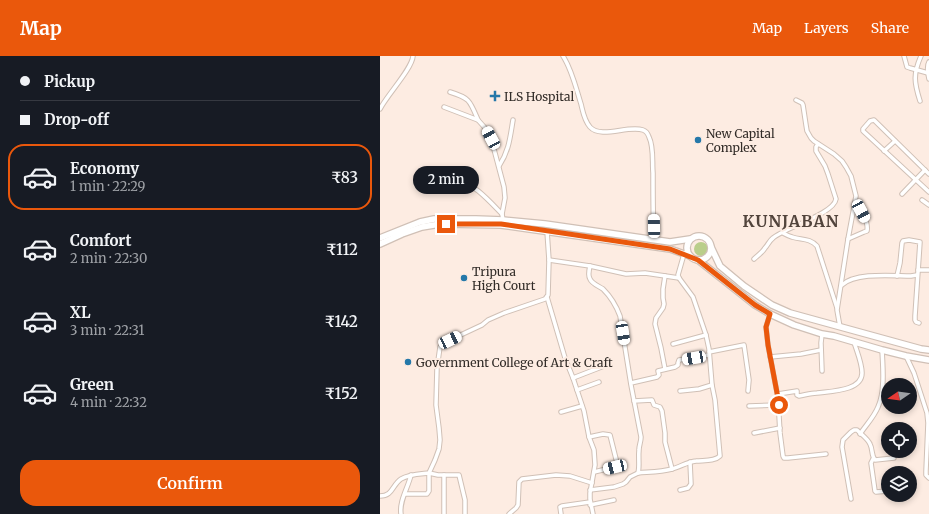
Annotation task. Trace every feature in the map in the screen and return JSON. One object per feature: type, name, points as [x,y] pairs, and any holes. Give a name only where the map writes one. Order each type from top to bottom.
[{"type":"main road","points":[[380,238],[420,222],[434,219],[503,217],[670,242],[701,236],[705,237],[710,243],[720,266],[744,286],[772,305],[790,314],[929,350]]},
{"type":"main road","points":[[380,244],[402,234],[422,227],[434,225],[501,224],[670,249],[698,260],[755,305],[794,325],[882,350],[929,360]]},
{"type":"main road","points":[[690,239],[687,246],[690,256]]},
{"type":"main road","points":[[698,260],[706,258],[711,251],[711,247]]},
{"type":"street","points":[[380,109],[410,65],[413,56]]},
{"type":"street","points":[[563,56],[574,82],[584,117],[591,128],[596,131],[603,132],[632,129],[642,130],[647,133],[649,137],[652,157],[654,240]]},
{"type":"street","points":[[904,56],[907,67],[928,73]]},
{"type":"street","points":[[920,101],[916,86],[915,70],[921,56]]},
{"type":"street","points":[[929,62],[929,78]]},
{"type":"street","points":[[450,92],[463,96],[467,99],[478,120],[487,130],[491,138],[504,187],[505,198],[503,217]]},
{"type":"street","points":[[796,100],[803,105],[807,131],[811,138],[842,161],[850,176],[855,191],[856,202],[848,239],[838,310]]},
{"type":"street","points":[[444,107],[478,120]]},
{"type":"street","points":[[499,166],[507,151],[513,120]]},
{"type":"street","points":[[929,174],[874,120],[870,121],[863,129],[863,131],[929,192]]},
{"type":"street","points":[[884,151],[895,141]]},
{"type":"street","points":[[754,259],[773,238],[821,213],[833,206],[836,202],[825,166],[816,151],[818,144]]},
{"type":"street","points":[[902,194],[925,170]]},
{"type":"street","points":[[426,182],[458,180],[464,182],[479,193],[503,217]]},
{"type":"street","points":[[922,200],[929,205]]},
{"type":"street","points":[[848,239],[867,231],[868,228],[856,202]]},
{"type":"street","points":[[547,231],[549,260],[547,297],[565,358],[582,406],[589,437],[594,450],[595,465],[590,490],[590,503],[593,514]]},
{"type":"street","points":[[782,233],[792,238],[810,240],[817,246],[838,310],[840,327]]},
{"type":"street","points":[[897,276],[902,243],[905,240],[920,242],[915,320],[919,323]]},
{"type":"street","points":[[678,278],[684,254]]},
{"type":"street","points":[[549,260],[590,266],[626,274],[644,273],[678,278],[693,297],[706,335],[716,405],[720,456],[714,459],[690,462],[672,469],[638,473],[630,477],[623,484],[614,487],[590,490]]},
{"type":"street","points":[[590,266],[590,279],[609,295],[620,316],[641,437],[638,473]]},
{"type":"street","points":[[842,285],[850,280],[863,277],[911,276],[917,272],[929,270]]},
{"type":"street","points":[[665,276],[663,289],[664,308],[656,318],[654,324],[665,369]]},
{"type":"street","points":[[404,494],[426,494],[429,491],[429,472],[435,460],[440,440],[436,405],[437,368],[440,347],[450,340],[482,325],[488,320],[547,297]]},
{"type":"street","points":[[770,314],[766,327],[770,357],[778,394],[783,456],[784,458],[826,454]]},
{"type":"street","points":[[822,334],[822,370]]},
{"type":"street","points":[[674,344],[706,335]]},
{"type":"street","points":[[778,394],[796,391],[797,395],[799,396],[852,387],[861,379],[862,374],[854,342]]},
{"type":"street","points":[[631,382],[657,377],[659,375],[658,371],[677,366],[680,360],[744,345],[749,380],[748,391]]},
{"type":"street","points":[[770,357],[801,354],[821,350]]},
{"type":"street","points":[[860,434],[873,417],[881,399],[883,373],[882,350]]},
{"type":"street","points":[[906,356],[914,373],[927,413],[926,475],[929,478]]},
{"type":"street","points":[[573,378],[604,366]]},
{"type":"street","points":[[577,390],[598,382]]},
{"type":"street","points":[[680,391],[699,389],[712,385]]},
{"type":"street","points":[[634,401],[652,400],[654,405],[660,407],[665,428],[665,442],[672,469]]},
{"type":"street","points":[[749,406],[779,405]]},
{"type":"street","points":[[561,412],[582,406]]},
{"type":"street","points":[[754,433],[780,428]]},
{"type":"street","points":[[852,499],[842,447],[843,440],[852,430],[856,430],[870,444],[873,458],[871,463],[875,491],[881,492]]},
{"type":"street","points":[[589,437],[603,434],[610,435],[617,463],[615,467],[594,472]]},
{"type":"street","points":[[873,458],[875,460],[894,458]]},
{"type":"street","points":[[680,490],[688,488],[691,484],[690,462]]},
{"type":"street","points":[[380,496],[390,493],[402,478],[411,475],[429,472],[438,475],[459,475],[465,500],[465,514]]},
{"type":"street","points":[[401,514],[402,499],[411,475]]},
{"type":"street","points":[[444,475],[444,514]]},
{"type":"street","points":[[509,514],[518,505],[520,482],[522,480],[556,475],[570,476],[592,483]]},
{"type":"street","points":[[561,514],[559,508],[562,506],[614,500]]},
{"type":"green space","points":[[698,242],[704,242],[708,246],[708,252],[704,256],[698,256],[694,252],[694,246]]},
{"type":"place","name":"ILS Hospital","points":[[495,96]]},
{"type":"place","name":"New Capital Complex","points":[[698,140]]},
{"type":"place","name":"Tripura High Court","points":[[464,278]]},
{"type":"place","name":"Government College of Art & Craft","points":[[408,362]]},
{"type":"district","name":"KUNJABAN","points":[[791,221]]},
{"type":"route","points":[[446,224],[501,224],[670,249],[698,260],[755,305],[770,314],[766,327],[779,405]]}]
